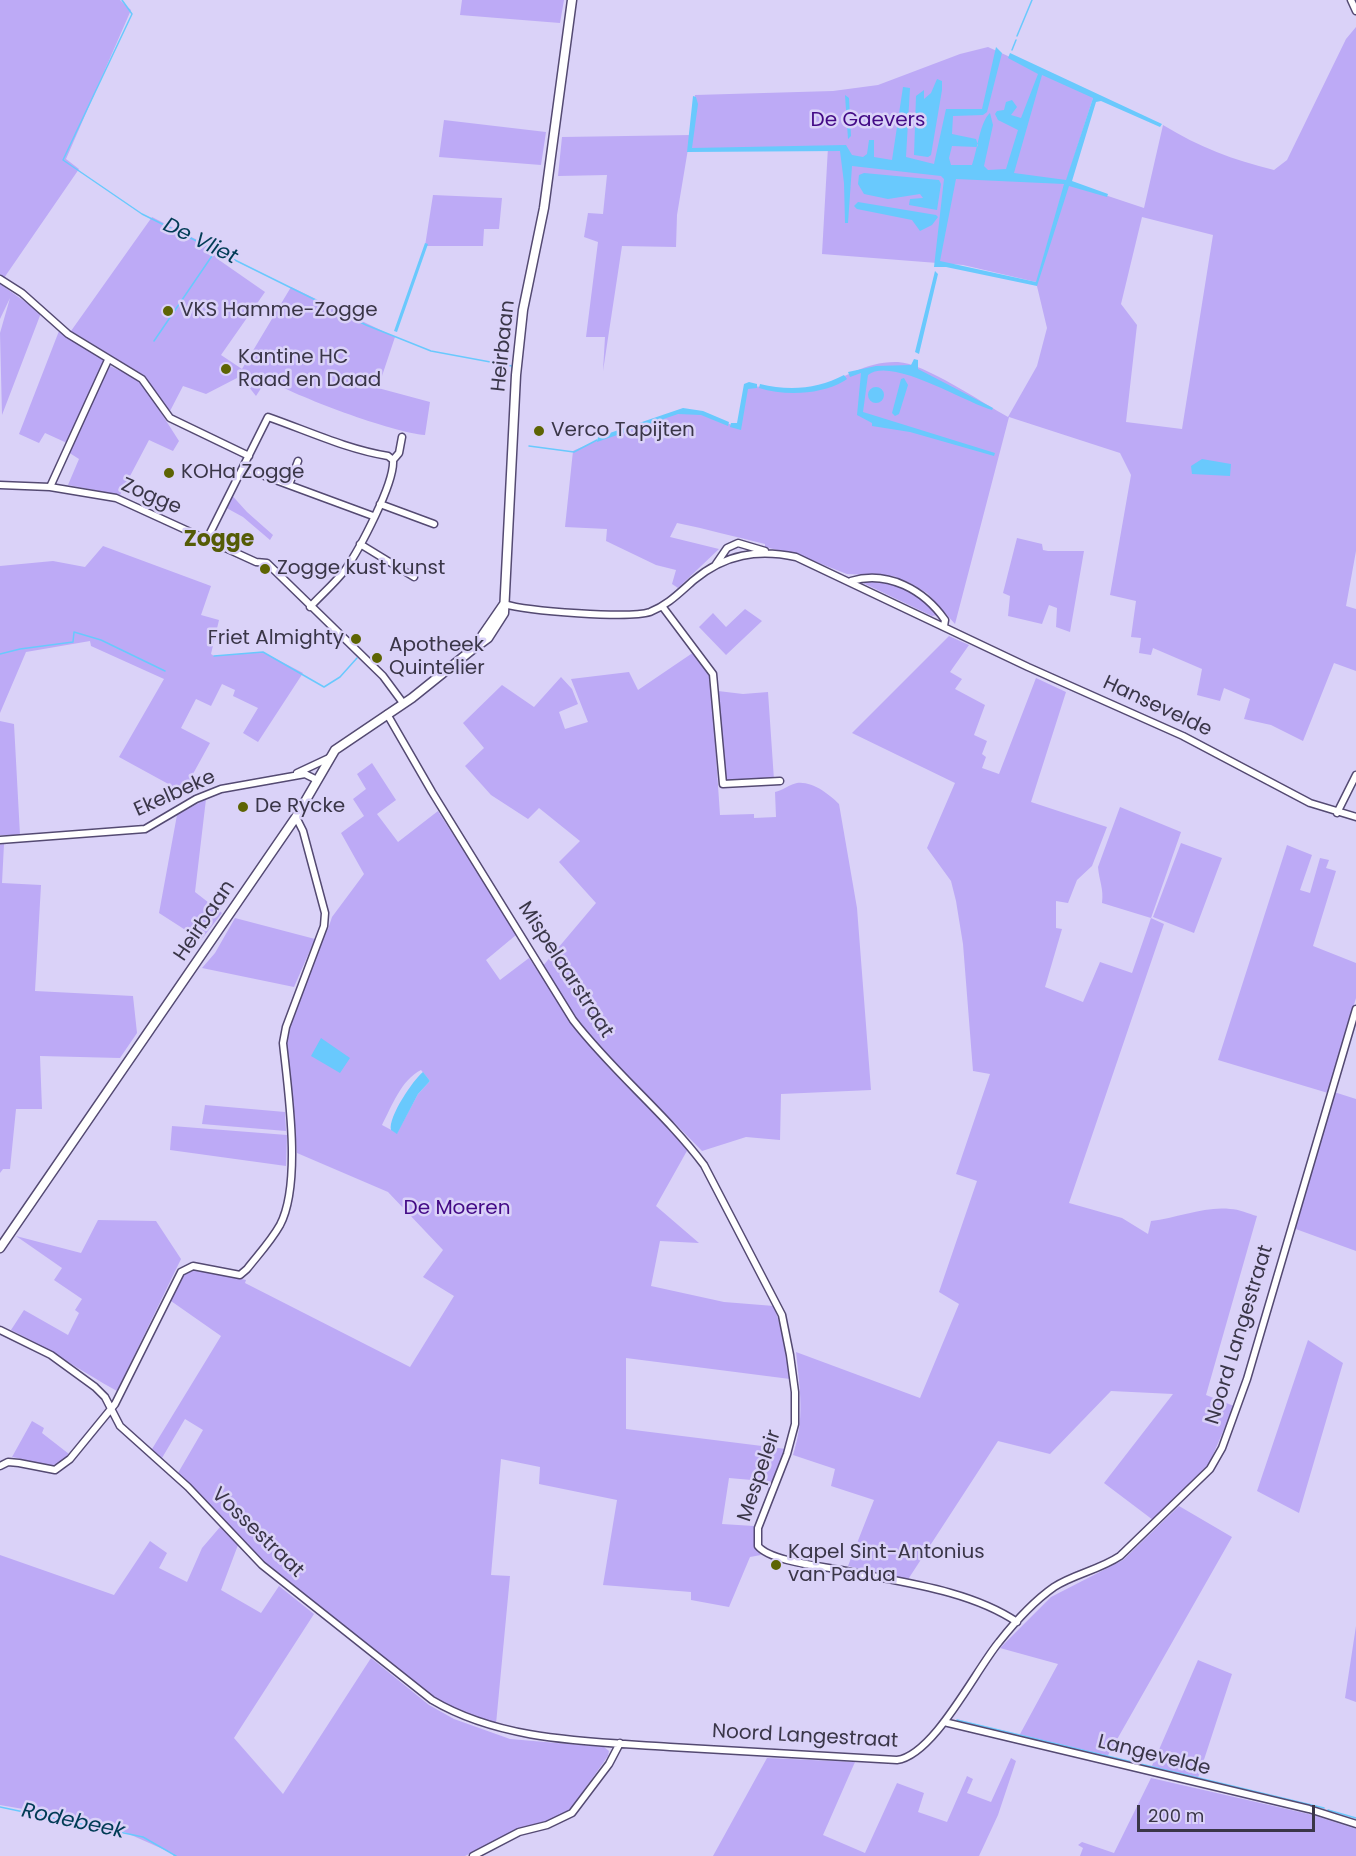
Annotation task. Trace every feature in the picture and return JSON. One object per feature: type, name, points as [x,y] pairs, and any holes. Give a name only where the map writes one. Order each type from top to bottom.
[{"type":"main road","name":"Heirbaan","points":[[0,1248],[296,817],[329,758],[347,741],[403,703],[473,649],[504,604],[511,525],[516,375],[523,310],[542,219],[572,0]]},
{"type":"street","points":[[1351,0],[1356,11]]},
{"type":"street","points":[[0,279],[22,293],[68,334],[142,379],[168,416],[249,456]]},
{"type":"street","points":[[50,487],[108,360]]},
{"type":"street","points":[[207,539],[268,417],[330,439],[346,448],[388,456],[393,460]]},
{"type":"street","points":[[310,607],[344,571],[360,544],[391,481],[393,460],[399,453],[402,437]]},
{"type":"street","points":[[289,485],[298,461]]},
{"type":"street","points":[[243,468],[373,516]]},
{"type":"street","name":"Zogge","points":[[0,485],[50,487],[116,498],[255,562],[267,563],[383,676],[403,703]]},
{"type":"street","points":[[380,504],[434,524]]},
{"type":"street","points":[[716,564],[727,548],[738,543],[768,553]]},
{"type":"street","points":[[360,544],[414,577]]},
{"type":"street","points":[[504,604],[627,616],[650,612],[662,606],[716,564],[734,557],[768,553]]},
{"type":"street","name":"Hansevelde","points":[[768,553],[796,557],[851,581],[1045,675],[1160,724],[1310,803],[1356,817]]},
{"type":"street","points":[[851,581],[863,578],[890,581],[916,590],[940,613],[945,620],[944,627]]},
{"type":"street","points":[[662,606],[713,674],[723,784],[780,781]]},
{"type":"street","name":"Mispelaarstraat","points":[[387,714],[573,1020],[593,1046],[689,1145],[704,1165],[770,1291]]},
{"type":"street","name":"Ekelbeke","points":[[291,776],[329,758]]},
{"type":"street","name":"Ekelbeke","points":[[0,840],[145,829],[215,791],[309,774],[317,780]]},
{"type":"street","points":[[1337,813],[1356,775]]},
{"type":"street","points":[[0,1466],[8,1462],[48,1471],[59,1469],[111,1411],[181,1272],[193,1266],[233,1275],[244,1272],[282,1218],[292,1154],[283,1043],[286,1027],[324,926],[325,913],[303,831],[296,817]]},
{"type":"street","name":"Noord Langestraat","points":[[513,1733],[620,1743],[897,1760],[914,1755],[944,1722],[998,1642],[1017,1622],[1054,1587],[1106,1566],[1120,1556],[1210,1469],[1222,1448],[1247,1379],[1356,1009]]},
{"type":"street","name":"Mespeleir","points":[[770,1291],[782,1315],[790,1355],[795,1392],[795,1424],[787,1454],[758,1528],[758,1546],[763,1552],[796,1561],[967,1599],[997,1608],[1017,1622]]},
{"type":"street","name":"Vossestraat","points":[[0,1330],[51,1355],[95,1387],[105,1397],[120,1426],[188,1487],[281,1583],[432,1700],[451,1712],[513,1733]]},
{"type":"street","name":"Langevelde","points":[[944,1722],[1309,1809],[1356,1824]]},
{"type":"street","points":[[473,1856],[519,1832],[547,1825],[572,1813],[609,1764],[620,1743]]},
{"type":"green space","points":[[0,0],[120,0],[131,10],[66,159],[79,169],[4,278],[0,275]]},
{"type":"green space","points":[[462,0],[564,0],[560,23],[460,15]]},
{"type":"green space","name":"De Gaevers","points":[[1356,27],[1356,551],[1346,606],[1356,609],[1356,671],[1334,663],[1303,741],[1271,725],[1244,719],[1250,699],[1224,688],[1220,701],[1197,695],[1202,669],[1153,648],[1151,655],[1139,653],[1141,638],[1131,637],[1136,601],[1110,595],[1131,475],[1120,453],[1009,417],[955,624],[927,593],[893,576],[847,574],[798,555],[765,547],[765,544],[710,530],[677,523],[670,537],[719,549],[678,588],[672,584],[676,570],[656,565],[606,541],[607,529],[565,527],[573,451],[598,440],[650,420],[692,410],[739,428],[746,385],[782,389],[810,388],[886,362],[909,364],[923,369],[1008,417],[1037,366],[1047,328],[1036,282],[963,265],[822,254],[828,147],[688,149],[677,215],[676,247],[622,246],[603,371],[605,337],[586,337],[598,242],[584,237],[588,213],[603,214],[607,175],[558,176],[562,137],[691,135],[695,95],[833,91],[878,85],[960,54],[988,47],[1094,95],[1066,182],[1144,208],[1163,125],[1203,146],[1259,166],[1274,170],[1287,160],[1346,39]],"holes":[[[1142,217],[1213,235],[1182,429],[1126,422],[1137,325],[1121,304]]]},
{"type":"green space","points":[[444,120],[546,132],[541,165],[439,157]]},
{"type":"green space","points":[[433,195],[502,198],[499,229],[484,229],[483,246],[425,246]]},
{"type":"green space","points":[[152,217],[223,253],[219,260],[265,292],[221,355],[242,369],[291,287],[395,337],[378,388],[430,402],[425,435],[391,428],[344,413],[267,379],[256,396],[241,377],[241,371],[237,378],[206,394],[183,386],[169,413],[145,376],[71,331]]},
{"type":"green space","points":[[0,284],[41,313],[2,415],[0,333],[10,298],[0,319]]},
{"type":"green space","points":[[59,331],[105,359],[105,365],[67,443],[45,433],[39,443],[19,434]]},
{"type":"green space","points":[[110,366],[140,380],[179,441],[173,451],[149,440],[120,495],[68,485],[79,459],[68,452]]},
{"type":"green space","points":[[228,491],[273,535],[270,540],[243,517],[221,505]]},
{"type":"green space","points":[[1017,538],[1042,544],[1043,550],[1048,551],[1084,551],[1070,632],[1056,627],[1057,608],[1049,605],[1042,624],[1008,616],[1010,596],[1003,593]]},
{"type":"green space","points":[[103,546],[211,586],[201,615],[219,620],[211,654],[214,656],[263,652],[303,673],[258,742],[243,733],[258,708],[233,696],[235,690],[222,684],[211,706],[196,699],[181,728],[210,743],[183,792],[119,757],[164,679],[91,646],[90,641],[26,652],[0,713],[0,566],[53,561],[85,567]]},
{"type":"green space","points":[[865,581],[906,589],[923,599],[937,615],[932,616],[863,583]]},
{"type":"green space","points":[[745,609],[762,621],[726,655],[699,627],[713,613],[726,627]]},
{"type":"green space","points":[[949,636],[969,645],[950,672],[962,679],[955,689],[985,705],[974,735],[987,741],[982,754],[986,757],[982,768],[999,774],[1036,678],[1066,692],[1031,802],[1107,827],[1092,866],[1077,880],[1068,903],[1056,901],[1056,928],[1062,929],[1045,987],[1083,1002],[1100,962],[1132,973],[1151,918],[1164,924],[1069,1203],[1122,1218],[1148,1234],[1151,1221],[1201,1211],[1233,1209],[1257,1216],[1206,1395],[1234,1406],[1209,1464],[1153,1520],[1104,1483],[1173,1394],[1111,1391],[1050,1454],[998,1441],[907,1581],[848,1566],[874,1500],[831,1486],[835,1469],[793,1455],[800,1416],[796,1352],[920,1398],[959,1304],[939,1292],[977,1181],[956,1174],[990,1074],[973,1071],[963,944],[956,901],[951,881],[927,848],[955,783],[852,733]]},
{"type":"green space","points":[[694,652],[709,671],[711,682],[720,815],[754,814],[754,818],[776,817],[775,792],[797,783],[814,786],[839,804],[857,908],[871,1090],[781,1094],[780,1140],[746,1137],[702,1151],[602,1049],[579,1021],[542,967],[596,903],[559,862],[580,841],[539,808],[528,819],[491,795],[465,766],[484,748],[463,723],[502,685],[534,707],[561,677],[572,689],[578,704],[559,712],[565,729],[588,722],[571,679],[629,672],[638,690]]},
{"type":"green space","points":[[718,691],[743,694],[768,692],[774,780],[727,782],[725,779]]},
{"type":"green space","points":[[0,721],[14,724],[20,835],[0,835]]},
{"type":"green space","name":"De Moeren","points":[[372,763],[396,800],[377,814],[398,842],[438,811],[516,935],[486,960],[500,980],[529,958],[581,1035],[608,1067],[688,1149],[656,1206],[699,1243],[660,1241],[651,1286],[724,1302],[774,1306],[781,1328],[790,1379],[626,1358],[626,1429],[786,1449],[774,1482],[729,1478],[722,1524],[754,1526],[754,1543],[761,1555],[750,1557],[729,1607],[691,1600],[691,1592],[603,1585],[617,1500],[539,1484],[540,1467],[501,1459],[491,1575],[510,1576],[496,1724],[446,1705],[271,1568],[178,1473],[203,1430],[185,1419],[162,1458],[152,1449],[221,1336],[171,1301],[179,1281],[190,1267],[246,1280],[245,1283],[410,1367],[454,1296],[423,1277],[443,1250],[388,1192],[297,1153],[293,1098],[287,1060],[287,1029],[325,928],[328,929],[332,917],[364,874],[341,833],[364,816],[353,799],[366,789],[357,774]],"holes":[[[421,1070],[430,1081],[418,1094],[397,1133],[382,1125],[398,1094],[414,1074]]]},
{"type":"green space","points":[[206,799],[195,892],[222,913],[201,940],[159,913],[177,815]]},
{"type":"green space","points":[[1120,807],[1181,832],[1151,918],[1102,903],[1098,867]]},
{"type":"green space","points":[[1181,843],[1222,858],[1194,933],[1153,917]]},
{"type":"green space","points":[[4,844],[2,883],[41,885],[35,991],[133,996],[137,1033],[120,1058],[40,1056],[42,1109],[16,1109],[10,1169],[3,1169],[0,1173],[0,845]]},
{"type":"green space","points":[[1287,845],[1312,855],[1300,890],[1310,893],[1320,858],[1329,860],[1326,868],[1336,871],[1313,946],[1356,963],[1356,998],[1328,1093],[1218,1060]]},
{"type":"green space","points":[[235,918],[315,939],[294,987],[202,968],[215,953]]},
{"type":"green space","points":[[1334,1092],[1356,1099],[1356,1251],[1293,1228]]},
{"type":"green space","points":[[205,1105],[285,1112],[286,1131],[202,1124]]},
{"type":"green space","points":[[172,1126],[287,1135],[286,1166],[170,1150]]},
{"type":"green space","points":[[98,1220],[156,1221],[181,1259],[117,1391],[11,1330],[24,1310],[68,1335],[79,1313],[75,1310],[82,1299],[54,1280],[62,1268],[16,1236],[81,1253]]},
{"type":"green space","points":[[1308,1340],[1343,1363],[1299,1513],[1257,1491]]},
{"type":"green space","points":[[32,1421],[44,1428],[42,1433],[69,1454],[62,1461],[49,1466],[12,1457]]},
{"type":"green space","points":[[1179,1506],[1232,1537],[1107,1757],[1019,1736],[1058,1664],[1000,1648],[1051,1597],[1123,1560]]},
{"type":"green space","points":[[220,1527],[238,1545],[221,1590],[261,1613],[279,1586],[314,1614],[234,1738],[283,1794],[371,1658],[429,1705],[454,1719],[510,1739],[604,1747],[609,1751],[608,1756],[570,1810],[559,1817],[521,1829],[465,1856],[173,1856],[174,1854],[104,1823],[0,1805],[0,1555],[114,1595],[150,1541],[167,1553],[159,1568],[187,1582],[202,1548]]},
{"type":"green space","points":[[1356,1626],[1356,1702],[1345,1698]]},
{"type":"green space","points":[[1198,1660],[1232,1674],[1198,1778],[1151,1768]]},
{"type":"green space","points":[[767,1758],[855,1762],[823,1835],[865,1853],[897,1783],[924,1793],[918,1812],[947,1822],[967,1776],[973,1779],[967,1793],[991,1802],[1011,1758],[1016,1761],[998,1815],[979,1856],[713,1856]]},
{"type":"green space","points":[[1151,1778],[1313,1815],[1356,1829],[1356,1856],[1080,1856],[1083,1848],[1078,1845],[1082,1842],[1114,1853]]},
{"type":"water","points":[[996,47],[1002,53],[987,112],[983,115],[953,116],[952,134],[976,139],[978,144],[984,123],[990,113],[993,125],[984,166],[988,170],[1006,169],[1018,130],[998,120],[995,114],[997,111],[1004,110],[1006,102],[1012,100],[1017,107],[1011,115],[1021,118],[1038,74],[1008,58],[1010,53],[1162,124],[1160,127],[1101,101],[1096,102],[1072,181],[1108,194],[1107,197],[1069,186],[1037,286],[946,267],[934,267],[944,179],[941,176],[852,166],[848,223],[845,223],[840,151],[687,152],[693,96],[696,97],[698,104],[692,148],[846,145],[852,155],[863,157],[867,154],[869,140],[874,140],[874,157],[892,160],[903,87],[910,88],[906,157],[934,164],[946,109],[982,109]],"holes":[[[1042,75],[1093,98],[1066,180],[1014,173]],[[952,146],[977,147],[972,165],[951,165],[949,158]],[[956,179],[1064,184],[1036,282],[940,261]]]},
{"type":"water","points":[[937,79],[942,81],[942,90],[931,155],[928,157],[914,155],[916,96],[924,90],[924,99],[931,93]]},
{"type":"water","points":[[845,95],[849,98],[851,136],[848,139]]},
{"type":"water","points":[[864,173],[939,180],[941,184],[937,210],[909,205],[910,199],[923,198],[920,194],[888,199],[864,194],[858,184],[859,175]]},
{"type":"water","points":[[858,202],[938,217],[932,225],[920,231],[912,220],[857,209],[854,206]]},
{"type":"water","points":[[425,243],[428,244],[397,332],[394,331]]},
{"type":"water","points":[[935,271],[938,274],[919,354],[915,352]]},
{"type":"water","points":[[914,359],[918,360],[918,369],[993,408],[992,410],[910,376],[893,371],[879,371],[868,375],[863,412],[995,453],[994,456],[910,432],[872,426],[872,423],[857,415],[861,373],[850,377],[848,372],[876,366],[911,365]]},
{"type":"water","points":[[844,375],[847,379],[835,386],[802,393],[769,391],[759,388],[760,384],[782,388],[814,386]]},
{"type":"water","points":[[904,378],[908,385],[899,414],[895,416],[892,413],[901,379]]},
{"type":"water","points":[[749,382],[757,384],[757,388],[748,389],[741,430],[730,427],[731,423],[737,423],[744,384]]},
{"type":"water","points":[[873,387],[879,387],[884,395],[882,401],[873,403],[868,398],[868,392]]},
{"type":"water","points":[[683,408],[703,411],[729,422],[728,426],[701,415],[678,414],[597,442],[598,437]]},
{"type":"water","points":[[1202,459],[1231,464],[1230,476],[1192,474],[1191,466]]},
{"type":"water","points":[[321,1038],[350,1058],[340,1073],[311,1056]]},
{"type":"water","points":[[423,1072],[430,1081],[418,1094],[397,1134],[391,1130],[393,1117],[408,1090]]},
{"type":"waterway","name":"De Vliet","points":[[122,0],[132,14],[63,160],[142,214],[366,325],[431,351],[512,366],[512,369]]},
{"type":"waterway","points":[[1017,36],[1032,0]]},
{"type":"waterway","points":[[1012,50],[1016,40]]},
{"type":"waterway","points":[[154,341],[216,250]]},
{"type":"waterway","points":[[529,446],[574,452],[597,440]]},
{"type":"waterway","name":"De Vliet","points":[[0,654],[73,642],[74,632],[101,640],[165,671]]},
{"type":"waterway","name":"De Vliet","points":[[214,656],[263,652],[324,687],[340,677],[357,658]]},
{"type":"waterway","points":[[957,1720],[1324,1808]]},
{"type":"waterway","name":"Rodebeek","points":[[0,1807],[143,1837],[176,1856]]},
{"type":"waterway","points":[[1328,1810],[1356,1818]]},
{"type":"place","name":"VKS Hamme-Zogge","points":[[168,311]]},
{"type":"place","name":"Kantine HC Raad en Daad","points":[[226,369]]},
{"type":"place","name":"Verco Tapijten","points":[[539,431]]},
{"type":"place","name":"KOHa Zogge","points":[[169,473]]},
{"type":"place","name":"Zogge kust kunst","points":[[265,569]]},
{"type":"place","name":"Friet Almighty","points":[[356,639]]},
{"type":"place","name":"Apotheek Quintelier","points":[[377,658]]},
{"type":"place","name":"De Rycke","points":[[243,807]]},
{"type":"place","name":"Kapel Sint-Antonius van Padua","points":[[776,1565]]},
{"type":"district","name":"Zogge","points":[[219,540]]}]
